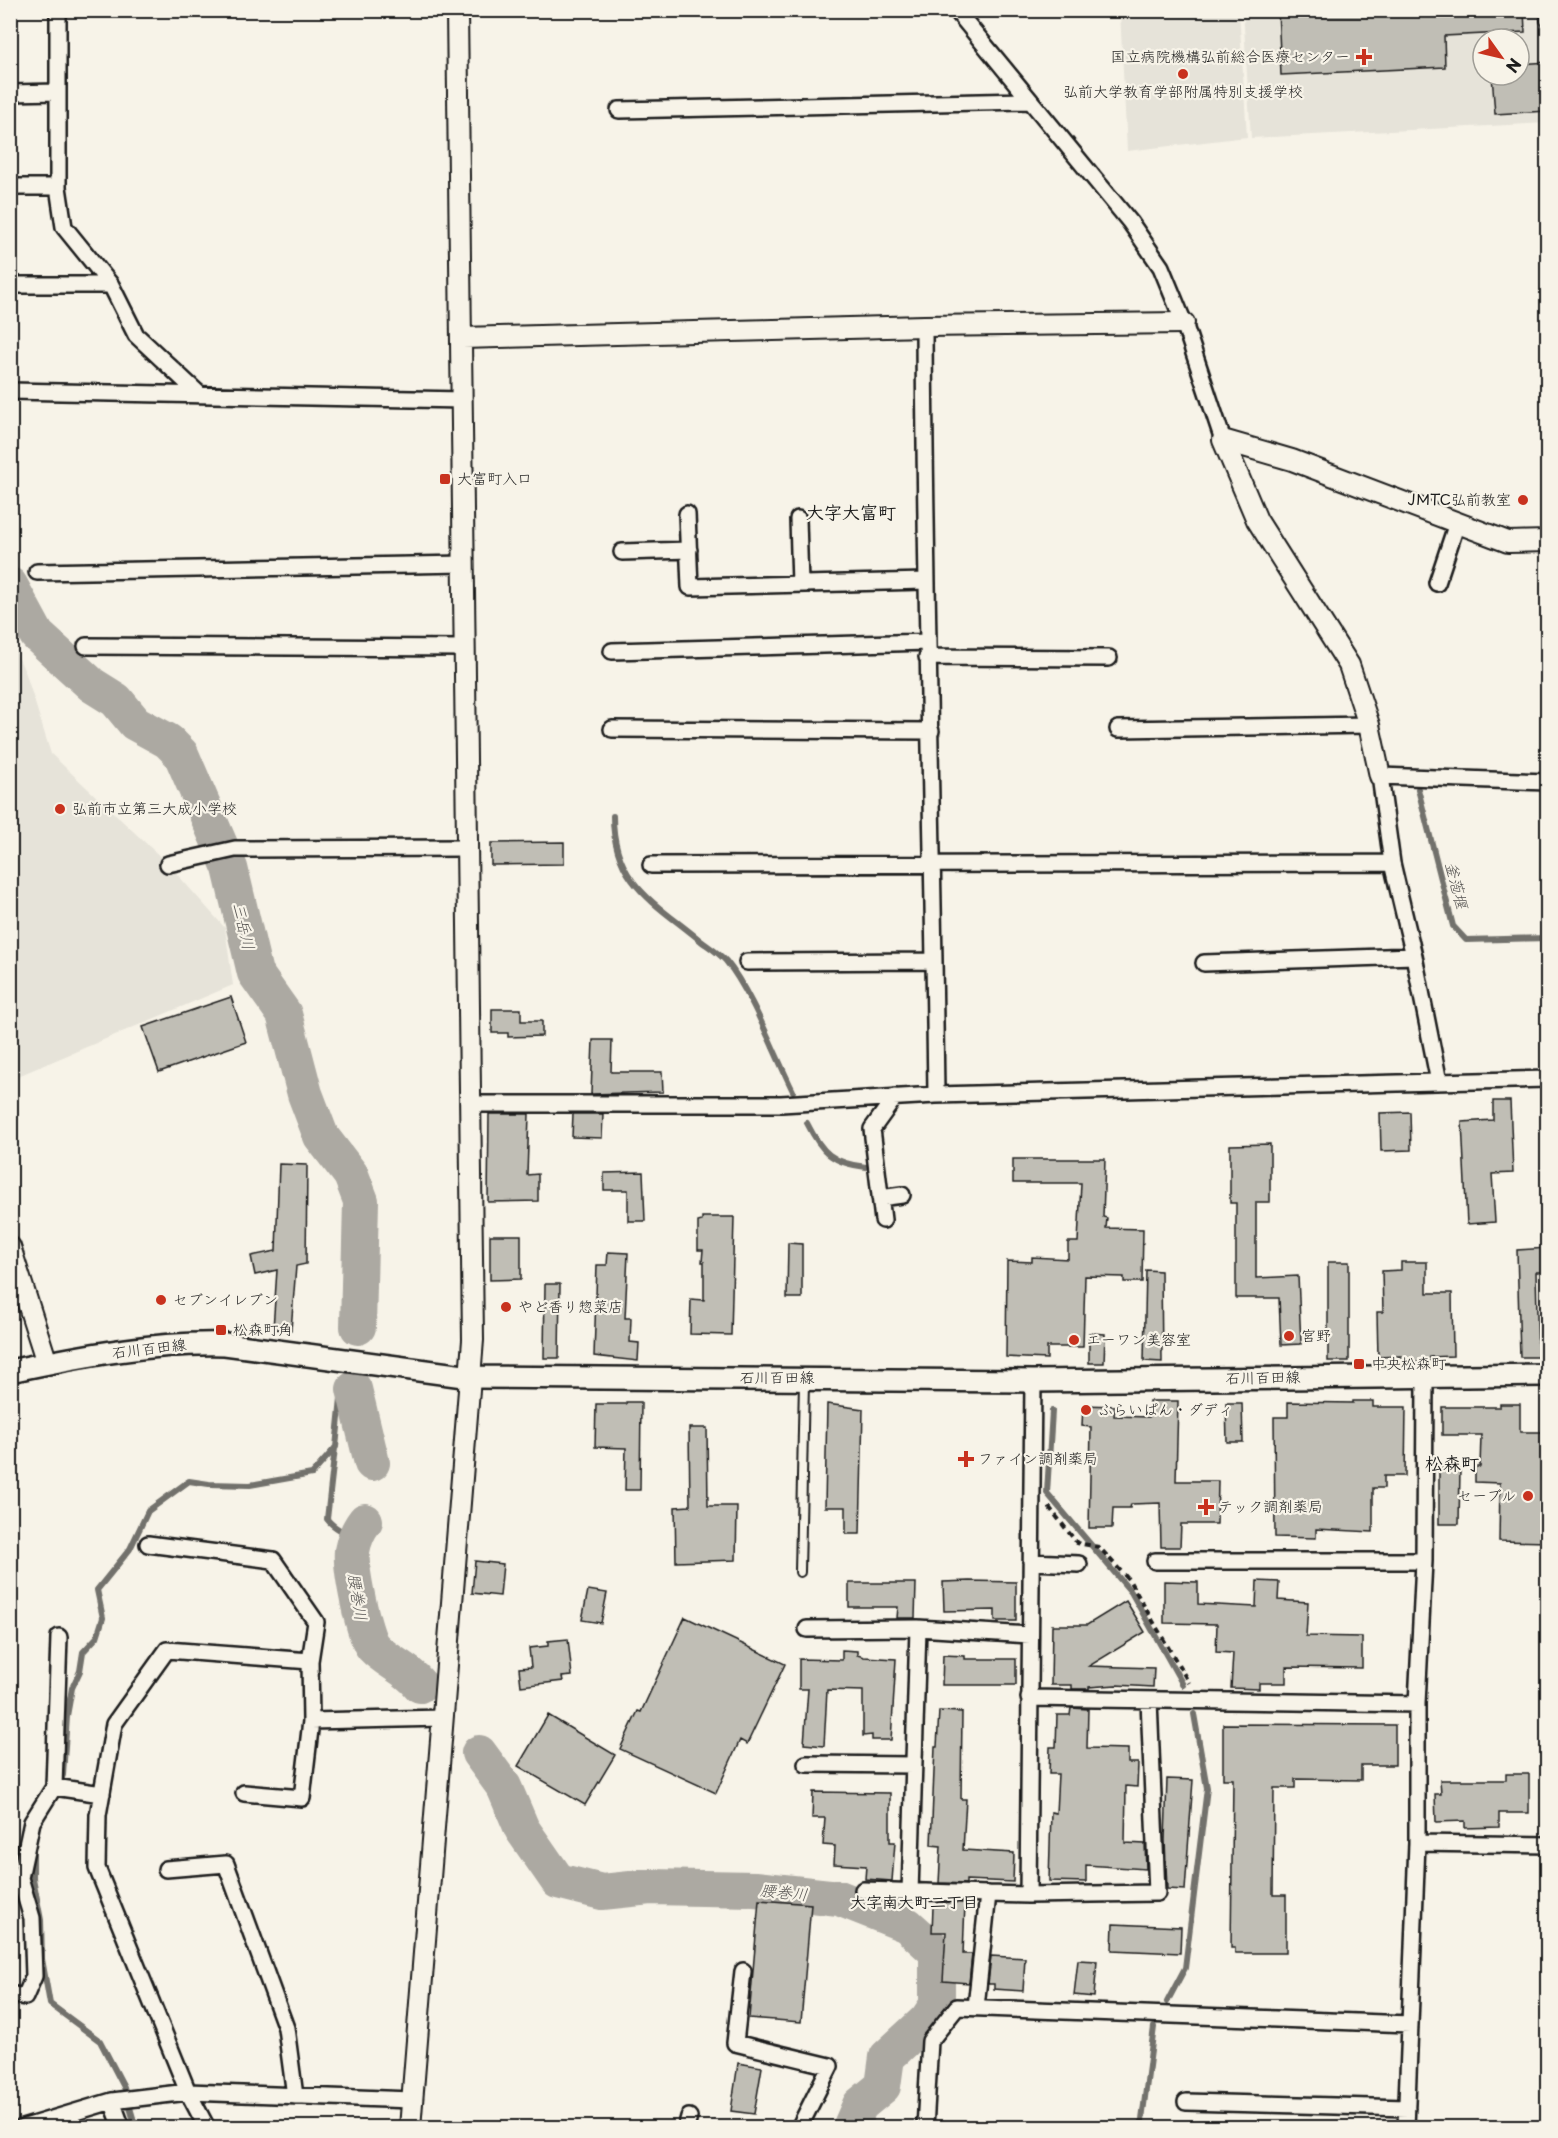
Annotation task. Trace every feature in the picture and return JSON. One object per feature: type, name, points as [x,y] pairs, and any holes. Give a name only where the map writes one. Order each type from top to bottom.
[{"type":"main road","name":"石川百田線","points":[[10,1371],[47,1363],[196,1343],[225,1344],[471,1377],[1033,1381],[1548,1375]]},
{"type":"street","points":[[58,10],[58,187],[64,227],[111,285],[136,335],[199,394]]},
{"type":"street","points":[[410,2127],[473,1340],[457,10]]},
{"type":"street","points":[[956,10],[1130,222],[1161,267],[1184,323],[1223,440],[1257,520],[1349,665],[1369,725],[1380,776],[1392,863],[1414,957],[1438,1082]]},
{"type":"street","points":[[10,93],[58,92]]},
{"type":"street","points":[[619,110],[1030,101]]},
{"type":"street","points":[[10,187],[58,187]]},
{"type":"street","points":[[10,285],[111,285]]},
{"type":"street","points":[[462,338],[924,326],[1184,323]]},
{"type":"street","points":[[924,326],[925,581],[932,731],[936,1095]]},
{"type":"street","points":[[10,391],[463,400]]},
{"type":"street","points":[[1223,440],[1292,460],[1508,542],[1548,542]]},
{"type":"street","points":[[687,514],[690,587],[925,581]]},
{"type":"street","points":[[798,519],[800,584]]},
{"type":"street","points":[[1437,583],[1457,523]]},
{"type":"street","points":[[622,552],[688,550]]},
{"type":"street","points":[[37,572],[465,564]]},
{"type":"street","points":[[86,646],[465,648]]},
{"type":"street","points":[[612,651],[927,650],[1109,658]]},
{"type":"street","points":[[1118,729],[1369,725]]},
{"type":"street","points":[[612,729],[932,731]]},
{"type":"street","points":[[1380,776],[1548,782]]},
{"type":"street","points":[[168,864],[235,849],[466,848]]},
{"type":"street","points":[[651,865],[1392,863]]},
{"type":"street","points":[[1204,963],[1414,957]]},
{"type":"street","points":[[747,962],[934,961]]},
{"type":"street","points":[[470,1104],[781,1104],[936,1095],[1548,1079]]},
{"type":"street","points":[[883,1220],[872,1129],[895,1097]]},
{"type":"street","points":[[880,1198],[902,1195]]},
{"type":"street","points":[[10,1247],[47,1363]]},
{"type":"street","points":[[1406,2127],[1417,1843],[1417,1704],[1424,1561],[1425,1377]]},
{"type":"street","points":[[1028,1895],[1033,1381]]},
{"type":"street","points":[[148,1544],[273,1560],[316,1622],[310,1661],[311,1721],[302,1798],[244,1794]]},
{"type":"street","points":[[1155,1561],[1424,1561]]},
{"type":"street","points":[[1030,1562],[1079,1564]]},
{"type":"street","points":[[807,1629],[918,1628],[1030,1635]]},
{"type":"street","points":[[910,1893],[918,1628]]},
{"type":"street","points":[[10,1994],[25,1997],[34,1976],[32,1918],[20,1878],[32,1822],[58,1788],[59,1636]]},
{"type":"street","points":[[207,2127],[188,2092],[98,1868],[98,1815],[114,1724],[167,1650],[310,1661]]},
{"type":"street","points":[[1029,1698],[1417,1704]]},
{"type":"street","points":[[864,1890],[1028,1895],[1157,1893],[1149,1700]]},
{"type":"street","points":[[311,1721],[443,1718]]},
{"type":"street","points":[[806,1764],[914,1765]]},
{"type":"street","points":[[58,1788],[102,1794]]},
{"type":"street","points":[[1417,1843],[1548,1845]]},
{"type":"street","points":[[166,1869],[226,1864],[286,2028],[295,2096]]},
{"type":"street","points":[[976,2007],[988,1894]]},
{"type":"street","points":[[743,1971],[735,2043],[830,2066],[799,2127]]},
{"type":"street","points":[[925,2127],[930,2041],[957,2007],[1410,2024]]},
{"type":"street","points":[[22,2127],[112,2101],[188,2092],[412,2100]]},
{"type":"street","points":[[112,2101],[122,2127]]},
{"type":"street","points":[[1186,2102],[1407,2108]]},
{"type":"lane","points":[[1545,10],[1545,21],[1548,21]]},
{"type":"lane","points":[[800,1572],[804,1378]]},
{"type":"path","points":[[1032,1494],[1043,1499],[1077,1543],[1099,1546],[1129,1580],[1198,1700]]},
{"type":"shaded area","name":"弘前大学教育学部附属特別支援学校","points":[[1120,11],[1239,11],[1247,137],[1127,151]]},
{"type":"shaded area","name":"国立病院機構弘前総合医療センター","points":[[1243,11],[1547,11],[1547,123],[1251,138]]},
{"type":"shaded area","name":"弘前市立第三大成小学校","points":[[10,639],[26,674],[51,754],[168,864],[225,928],[233,985],[11,1079]]},
{"type":"building","points":[[1278,10],[1524,10],[1525,27],[1471,27],[1471,35],[1444,36],[1445,67],[1281,75]]},
{"type":"building","points":[[1548,62],[1548,111],[1495,114],[1493,87],[1531,87],[1531,63]]},
{"type":"building","points":[[564,842],[564,864],[491,865],[491,843]]},
{"type":"building","points":[[231,997],[246,1042],[159,1072],[143,1027]]},
{"type":"building","points":[[492,1009],[521,1009],[521,1021],[542,1021],[542,1036],[508,1037],[508,1033],[492,1033]]},
{"type":"building","points":[[593,1040],[612,1040],[611,1072],[662,1072],[663,1092],[591,1094]]},
{"type":"building","points":[[1493,1101],[1510,1101],[1513,1173],[1492,1174],[1495,1222],[1467,1224],[1462,1122],[1493,1120]]},
{"type":"building","points":[[1410,1112],[1411,1150],[1381,1151],[1380,1113]]},
{"type":"building","points":[[489,1114],[529,1114],[527,1175],[538,1174],[538,1201],[488,1202]]},
{"type":"building","points":[[573,1114],[603,1114],[602,1138],[572,1137]]},
{"type":"building","points":[[1270,1144],[1270,1202],[1256,1202],[1256,1278],[1298,1276],[1301,1344],[1281,1345],[1279,1298],[1236,1298],[1236,1203],[1230,1203],[1230,1145]]},
{"type":"building","points":[[1013,1159],[1105,1159],[1103,1217],[1107,1218],[1106,1228],[1143,1229],[1142,1282],[1124,1282],[1124,1277],[1085,1276],[1083,1347],[1047,1347],[1047,1359],[1006,1357],[1007,1261],[1032,1262],[1032,1257],[1068,1259],[1068,1242],[1078,1242],[1081,1183],[1013,1183]]},
{"type":"building","points":[[279,1164],[307,1165],[306,1264],[296,1266],[291,1330],[273,1329],[277,1270],[255,1275],[251,1256],[276,1251]]},
{"type":"building","points":[[643,1172],[645,1221],[628,1221],[628,1190],[604,1190],[604,1173]]},
{"type":"building","points":[[702,1217],[734,1217],[731,1335],[690,1334],[691,1299],[704,1300],[703,1250],[698,1250],[698,1222],[702,1221]]},
{"type":"building","points":[[490,1235],[521,1235],[521,1279],[490,1280]]},
{"type":"building","points":[[788,1243],[802,1244],[802,1298],[787,1298]]},
{"type":"building","points":[[1548,1248],[1548,1272],[1536,1272],[1538,1357],[1520,1357],[1517,1250]]},
{"type":"building","points":[[608,1252],[628,1253],[625,1318],[631,1318],[630,1342],[639,1343],[638,1361],[594,1356],[597,1265],[607,1265]]},
{"type":"building","points":[[1328,1262],[1349,1262],[1349,1361],[1328,1361]]},
{"type":"building","points":[[1401,1262],[1427,1262],[1427,1293],[1452,1293],[1453,1356],[1430,1357],[1430,1362],[1402,1363],[1401,1356],[1378,1357],[1377,1312],[1383,1312],[1382,1271],[1401,1270]]},
{"type":"building","points":[[1146,1270],[1161,1271],[1162,1362],[1144,1361]]},
{"type":"building","points":[[545,1284],[560,1284],[559,1358],[544,1358]]},
{"type":"building","points":[[1089,1333],[1105,1334],[1104,1363],[1089,1363]]},
{"type":"building","points":[[1149,1401],[1178,1401],[1176,1481],[1218,1481],[1217,1524],[1181,1524],[1180,1547],[1161,1547],[1160,1503],[1131,1504],[1130,1508],[1113,1508],[1112,1528],[1089,1528],[1091,1427],[1082,1426],[1083,1405],[1115,1406],[1114,1416],[1149,1417]]},
{"type":"building","points":[[1353,1401],[1373,1401],[1373,1407],[1406,1407],[1405,1476],[1384,1476],[1384,1488],[1373,1488],[1373,1532],[1316,1529],[1316,1538],[1275,1537],[1274,1417],[1288,1417],[1288,1402],[1353,1403]]},
{"type":"building","points":[[626,1402],[641,1402],[640,1490],[625,1490],[626,1448],[595,1447],[596,1404],[626,1404]]},
{"type":"building","points":[[1226,1403],[1242,1403],[1243,1442],[1227,1442]]},
{"type":"building","points":[[827,1404],[863,1409],[860,1534],[846,1534],[846,1507],[825,1507]]},
{"type":"building","points":[[1500,1404],[1520,1404],[1520,1432],[1548,1432],[1548,1542],[1499,1541],[1500,1483],[1475,1482],[1475,1467],[1480,1467],[1481,1435],[1442,1435],[1442,1407],[1500,1407]]},
{"type":"building","points":[[689,1428],[707,1428],[708,1506],[737,1506],[736,1560],[676,1562],[675,1507],[690,1506]]},
{"type":"building","points":[[1439,1468],[1460,1468],[1459,1524],[1439,1524]]},
{"type":"building","points":[[475,1561],[503,1564],[500,1596],[472,1593]]},
{"type":"building","points":[[1164,1581],[1198,1582],[1198,1604],[1256,1607],[1257,1581],[1279,1582],[1278,1600],[1308,1602],[1306,1636],[1362,1637],[1362,1668],[1286,1667],[1286,1683],[1259,1683],[1259,1689],[1231,1688],[1233,1653],[1216,1652],[1217,1624],[1164,1623]]},
{"type":"building","points":[[943,1582],[1016,1582],[1016,1621],[995,1621],[995,1610],[944,1611]]},
{"type":"building","points":[[849,1583],[916,1583],[915,1618],[897,1618],[898,1607],[849,1607]]},
{"type":"building","points":[[588,1590],[607,1593],[601,1623],[582,1620]]},
{"type":"building","points":[[1126,1601],[1145,1632],[1089,1666],[1154,1668],[1153,1687],[1116,1685],[1072,1689],[1072,1685],[1051,1685],[1052,1625],[1087,1625]]},
{"type":"building","points":[[685,1617],[785,1664],[747,1744],[740,1740],[716,1793],[620,1749],[638,1711],[641,1712]]},
{"type":"building","points":[[568,1639],[572,1676],[562,1677],[563,1681],[521,1686],[519,1668],[531,1667],[529,1648],[548,1646],[548,1641]]},
{"type":"building","points":[[842,1650],[857,1651],[857,1655],[864,1657],[896,1659],[891,1740],[872,1740],[872,1735],[863,1736],[863,1691],[827,1690],[824,1746],[804,1744],[808,1689],[799,1689],[799,1659],[842,1660]]},
{"type":"building","points":[[943,1655],[965,1656],[965,1659],[1016,1659],[1016,1685],[942,1685]]},
{"type":"building","points":[[1071,1708],[1088,1709],[1087,1748],[1128,1749],[1128,1763],[1138,1763],[1137,1787],[1126,1786],[1125,1843],[1145,1844],[1146,1869],[1086,1865],[1086,1882],[1049,1881],[1051,1812],[1056,1813],[1058,1774],[1049,1774],[1050,1747],[1056,1747],[1057,1715],[1070,1715]]},
{"type":"building","points":[[939,1711],[962,1712],[961,1799],[966,1799],[963,1850],[1014,1853],[1013,1882],[966,1880],[966,1884],[939,1883],[941,1846],[931,1845],[935,1747],[937,1747]]},
{"type":"building","points":[[548,1715],[615,1755],[585,1805],[518,1766]]},
{"type":"building","points":[[1223,1724],[1395,1725],[1395,1765],[1361,1765],[1361,1780],[1295,1779],[1295,1788],[1274,1788],[1273,1895],[1286,1895],[1286,1953],[1235,1953],[1235,1948],[1231,1948],[1233,1779],[1223,1779]]},
{"type":"building","points":[[1506,1774],[1529,1774],[1529,1813],[1499,1813],[1499,1827],[1465,1828],[1465,1821],[1436,1822],[1435,1794],[1441,1794],[1440,1780],[1506,1780]]},
{"type":"building","points":[[1167,1779],[1193,1780],[1185,1890],[1167,1889],[1165,1840]]},
{"type":"building","points":[[813,1792],[890,1793],[890,1842],[895,1842],[892,1881],[865,1879],[866,1866],[834,1864],[835,1846],[823,1845],[825,1818],[812,1818]]},
{"type":"building","points":[[759,1900],[811,1904],[801,2022],[749,2018]]},
{"type":"building","points":[[937,1902],[965,1903],[963,1954],[972,1954],[969,1983],[943,1981],[946,1932],[932,1932],[933,1907],[937,1907]]},
{"type":"building","points":[[1113,1924],[1181,1927],[1180,1953],[1112,1950]]},
{"type":"building","points":[[991,1956],[1025,1958],[1023,1991],[994,1989],[994,1984],[988,1984]]},
{"type":"building","points":[[1078,1960],[1097,1961],[1094,1997],[1074,1995]]},
{"type":"building","points":[[738,2063],[762,2067],[754,2114],[731,2111]]},
{"type":"waterway","name":"三岳川","points":[[10,585],[37,635],[92,685],[116,700],[135,723],[168,741],[181,754],[230,868],[255,973],[284,1014],[305,1094],[321,1136],[351,1175],[361,1201],[358,1327]]},
{"type":"waterway","name":"釜萢堰","points":[[1418,789],[1453,926],[1466,940],[1548,938]]},
{"type":"waterway","points":[[613,816],[615,839],[628,875],[653,902],[726,961],[753,1006],[793,1091]]},
{"type":"waterway","points":[[807,1123],[829,1155],[845,1163],[866,1167]]},
{"type":"waterway","name":"腰巻川","points":[[354,1389],[372,1463]]},
{"type":"waterway","points":[[59,1786],[63,1775],[67,1716],[72,1688],[80,1671],[83,1652],[97,1637],[103,1618],[97,1590],[130,1549],[148,1511],[189,1481],[250,1485],[312,1474],[336,1447],[341,1398]]},
{"type":"waterway","points":[[1052,1411],[1047,1493],[1131,1592],[1183,1685]]},
{"type":"waterway","points":[[335,1448],[327,1519],[354,1541]]},
{"type":"waterway","name":"腰巻川","points":[[365,1521],[355,1539],[352,1551],[353,1571],[365,1629],[373,1647],[420,1685]]},
{"type":"waterway","points":[[1167,2002],[1185,1968],[1207,1788],[1194,1714]]},
{"type":"waterway","name":"腰巻川","points":[[479,1753],[504,1787],[522,1829],[558,1881],[602,1892],[650,1887],[755,1889],[839,1898],[907,1925],[937,1952],[937,2005],[927,2020],[887,2057],[883,2086],[860,2105],[850,2128]]},
{"type":"waterway","points":[[33,1850],[33,1878],[41,1920],[42,1959],[50,2004],[100,2041],[124,2087],[136,2128]]},
{"type":"waterway","points":[[1141,2128],[1154,2027]]},
{"type":"place","name":"国立病院機構弘前総合医療センター","points":[[1364,57]]},
{"type":"place","name":"弘前大学教育学部附属特別支援学校","points":[[1183,74]]},
{"type":"place","name":"大富町入口","points":[[445,479]]},
{"type":"place","name":"JMTC弘前教室","points":[[1523,500]]},
{"type":"place","name":"弘前市立第三大成小学校","points":[[60,809]]},
{"type":"place","name":"セブンイレブン","points":[[161,1300]]},
{"type":"place","name":"やど香り惣菜店","points":[[506,1307]]},
{"type":"place","name":"松森町角","points":[[221,1330]]},
{"type":"place","name":"宮野","points":[[1289,1336]]},
{"type":"place","name":"エーワン美容室","points":[[1074,1340]]},
{"type":"place","name":"中央松森町","points":[[1359,1364]]},
{"type":"place","name":"ふらいぱん・ダディ","points":[[1086,1410]]},
{"type":"place","name":"ファイン調剤薬局","points":[[966,1459]]},
{"type":"place","name":"セーブル","points":[[1528,1496]]},
{"type":"place","name":"テック調剤薬局","points":[[1206,1507]]},
{"type":"district","name":"大字大富町","points":[[851,513]]},
{"type":"district","name":"松森町","points":[[1452,1464]]},
{"type":"district","name":"大字南大町二丁目","points":[[914,1902]]}]
